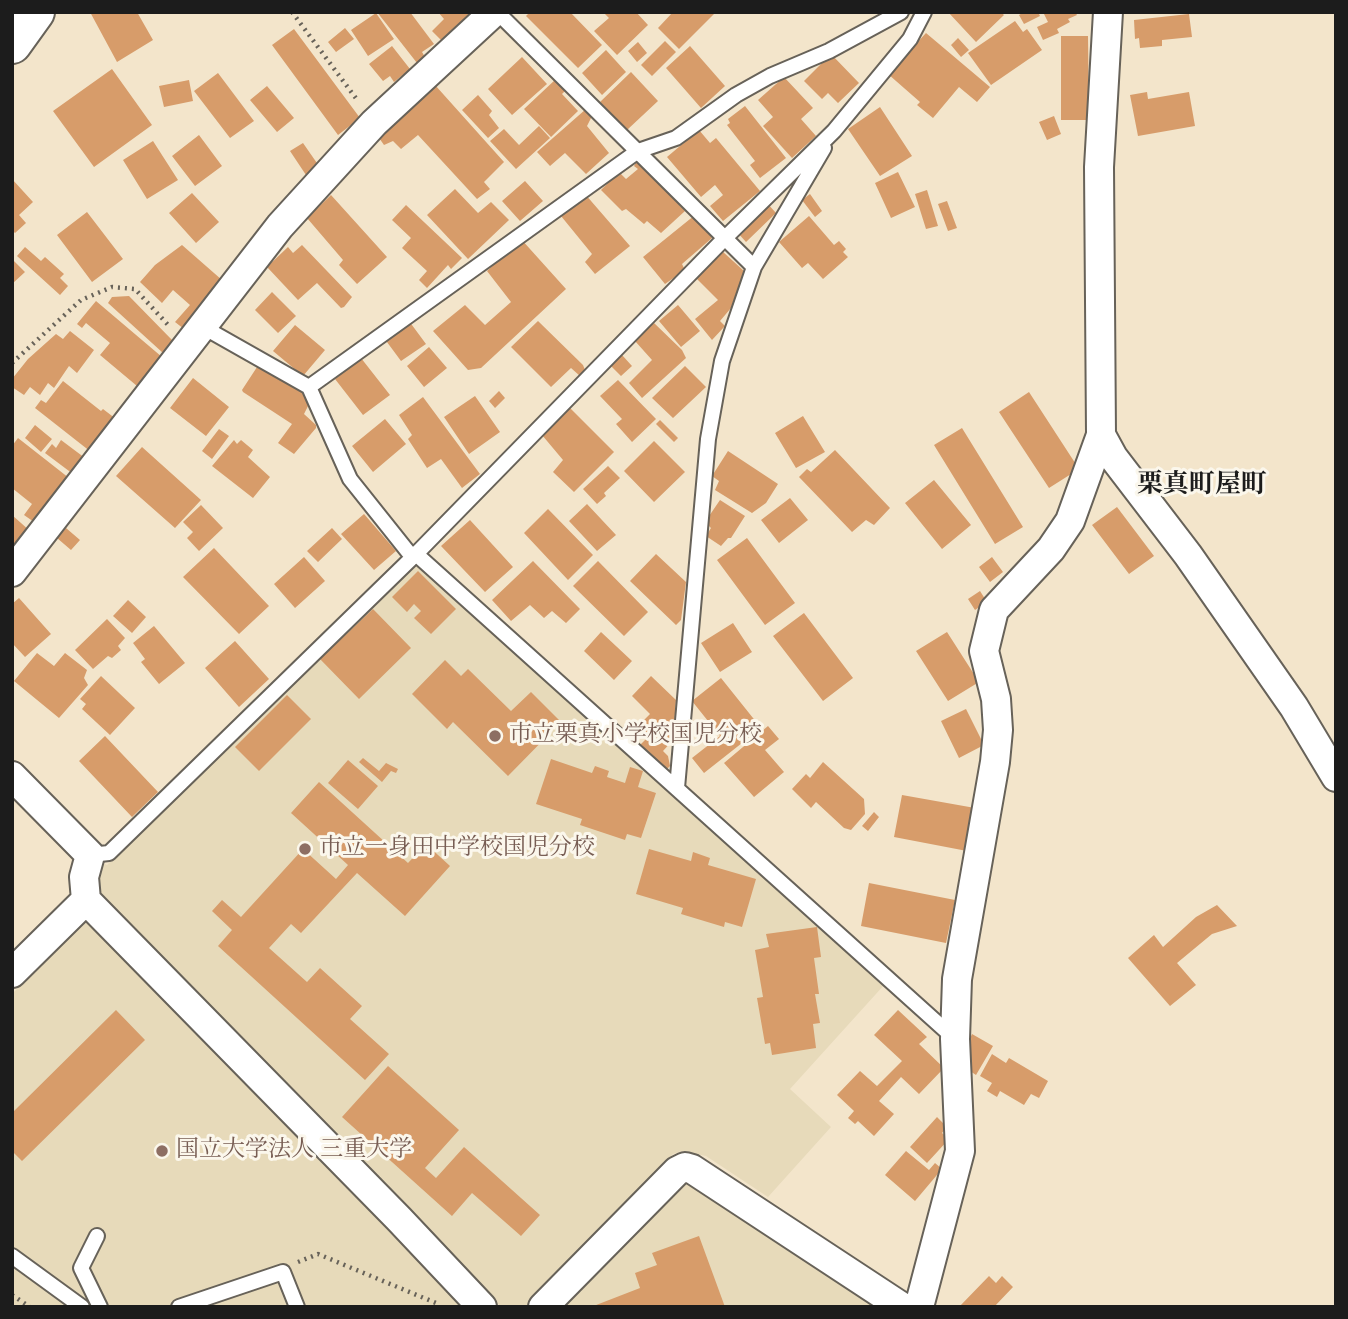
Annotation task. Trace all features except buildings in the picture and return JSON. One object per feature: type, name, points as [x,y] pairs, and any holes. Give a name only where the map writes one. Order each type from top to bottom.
[{"type":"highway","points":[[12,44],[36,12]]},
{"type":"street","points":[[12,572],[280,226],[374,123],[495,12]]},
{"type":"street","points":[[919,1307],[960,1151],[955,1039],[957,979],[995,762],[998,730],[996,698],[984,651],[986,641],[994,610],[1051,549],[1070,521],[1101,435],[1099,167],[1108,12]]},
{"type":"street","points":[[1101,435],[1113,457],[1188,555],[1294,707],[1336,777]]},
{"type":"street","points":[[12,776],[90,855],[84,877],[86,900],[482,1307]]},
{"type":"street","points":[[12,973],[86,900]]},
{"type":"street","points":[[542,1307],[677,1171],[685,1167],[692,1169],[902,1307]]},
{"type":"lane","points":[[495,12],[754,267]]},
{"type":"lane","points":[[309,387],[638,151],[676,138],[736,95],[771,76],[829,51],[901,12]]},
{"type":"lane","points":[[90,855],[109,853],[415,554],[725,238],[834,131],[909,40],[924,12]]},
{"type":"lane","points":[[677,788],[708,439],[722,361],[754,267],[834,131]]},
{"type":"lane","points":[[195,336],[309,387],[350,479],[409,553],[415,554],[955,1039]]},
{"type":"lane","points":[[97,1236],[81,1268],[100,1307]]},
{"type":"lane","points":[[12,1256],[82,1307]]},
{"type":"lane","points":[[181,1306],[283,1272],[297,1307]]},
{"type":"path","points":[[292,12],[374,123]]},
{"type":"path","points":[[12,363],[81,300],[112,288],[135,289],[195,336]]},
{"type":"path","points":[[283,1272],[302,1259],[318,1254],[436,1303],[438,1307]]},
{"type":"path","points":[[12,1295],[30,1307]]},
{"type":"shaded area","points":[[414,565],[423,565],[885,984],[790,1089],[831,1127],[768,1197],[706,1156],[682,1151],[673,1154],[525,1307],[501,1307],[103,898],[94,873],[101,862],[107,865]]},
{"type":"shaded area","name":"国立大学法人 三重大学","points":[[85,920],[463,1307],[12,1307],[12,994]]},
{"type":"shaded area","points":[[686,1184],[696,1185],[878,1307],[563,1307]]},
{"type":"place","name":"市立栗真小学校国児分校","points":[[495,736]]},
{"type":"place","name":"市立一身田中学校国児分校","points":[[305,849]]},
{"type":"place","name":"国立大学法人 三重大学","points":[[162,1151]]},
{"type":"district","name":"栗真町屋町","points":[[1202,486]]}]
